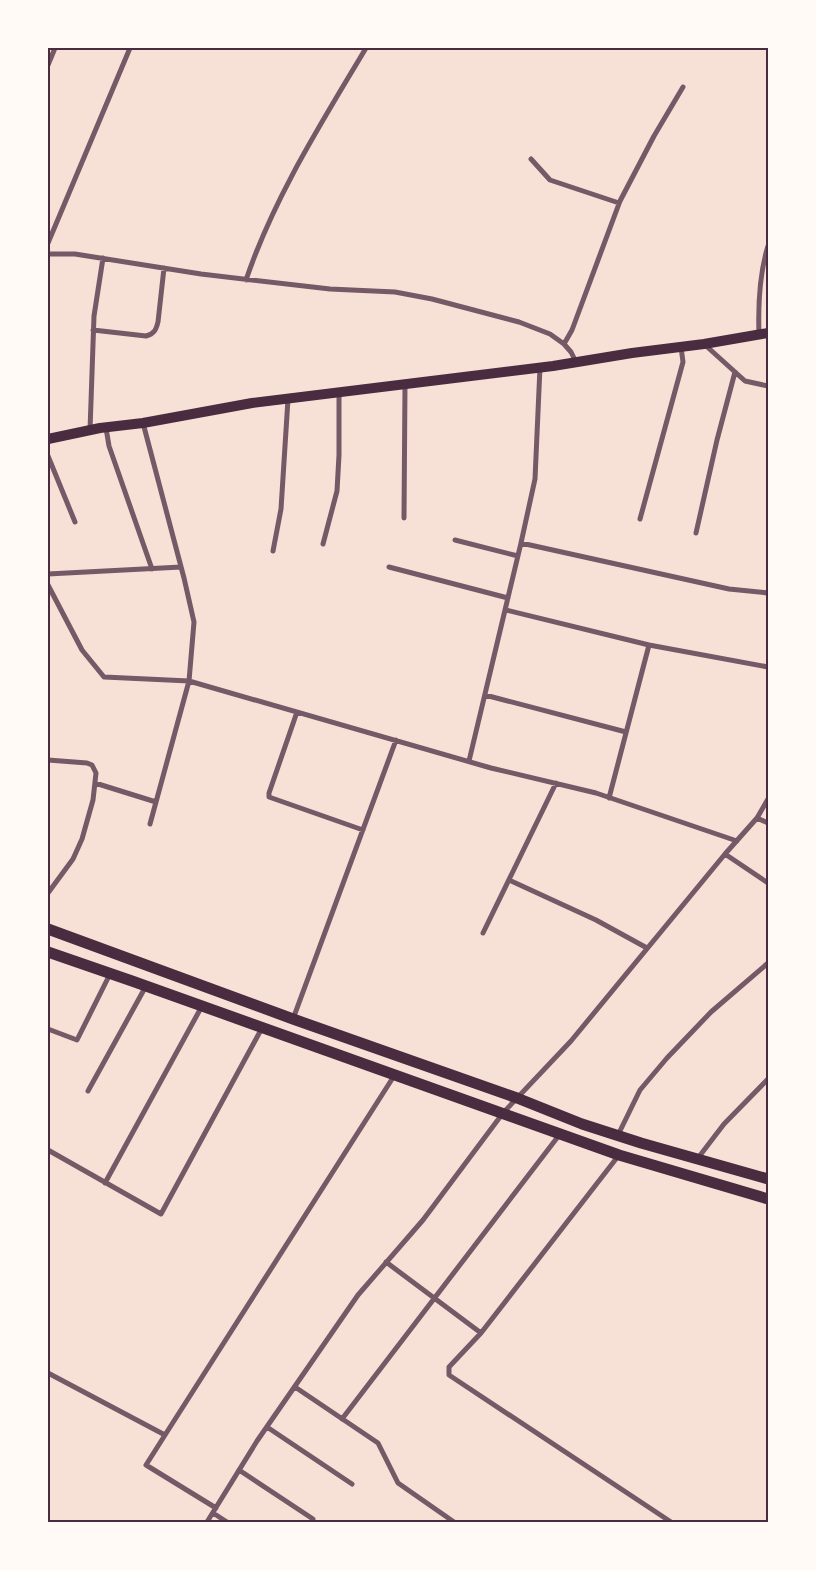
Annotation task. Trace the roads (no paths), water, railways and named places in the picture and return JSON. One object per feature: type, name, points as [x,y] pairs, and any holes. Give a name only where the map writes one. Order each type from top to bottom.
[{"type":"main road","points":[[48,440],[106,427],[143,423],[252,402],[540,368],[764,334]]},
{"type":"main road","points":[[48,929],[516,1098],[582,1124],[768,1180]]},
{"type":"main road","points":[[48,952],[619,1155],[768,1199]]},
{"type":"street","points":[[48,65],[55,48]]},
{"type":"street","points":[[48,243],[130,48]]},
{"type":"street","points":[[246,280],[256,250],[286,188],[326,113],[366,48]]},
{"type":"street","points":[[564,344],[575,322],[619,203],[654,136],[683,87]]},
{"type":"street","points":[[531,159],[541,173],[550,180],[619,203]]},
{"type":"street","points":[[764,334],[758,302],[768,246]]},
{"type":"street","points":[[48,254],[75,254],[246,280],[396,292],[432,299],[519,322],[550,334],[564,344],[576,362]]},
{"type":"street","points":[[90,430],[93,330],[103,258]]},
{"type":"street","points":[[93,330],[146,336],[152,334],[158,322],[164,268]]},
{"type":"street","points":[[704,344],[745,381],[768,386]]},
{"type":"street","points":[[640,519],[683,362],[681,347]]},
{"type":"street","points":[[469,761],[506,610],[535,479],[540,368]]},
{"type":"street","points":[[696,533],[735,372]]},
{"type":"street","points":[[404,518],[405,385]]},
{"type":"street","points":[[323,544],[337,491],[339,393]]},
{"type":"street","points":[[273,551],[281,509],[288,399]]},
{"type":"street","points":[[143,423],[194,622],[189,681],[150,824]]},
{"type":"street","points":[[106,427],[109,446],[152,569]]},
{"type":"street","points":[[48,456],[75,522]]},
{"type":"street","points":[[455,540],[518,556]]},
{"type":"street","points":[[521,543],[729,589],[768,594]]},
{"type":"street","points":[[48,574],[181,567]]},
{"type":"street","points":[[390,567],[508,598]]},
{"type":"street","points":[[48,585],[82,650],[104,677],[189,681],[469,761],[596,792],[737,841]]},
{"type":"street","points":[[506,610],[649,645],[768,667]]},
{"type":"street","points":[[609,798],[649,645]]},
{"type":"street","points":[[485,695],[626,732]]},
{"type":"street","points":[[297,712],[270,797],[363,830]]},
{"type":"street","points":[[293,1019],[396,740]]},
{"type":"street","points":[[48,760],[92,765],[96,773],[92,800],[82,839],[73,860],[48,893]]},
{"type":"street","points":[[95,783],[156,802]]},
{"type":"street","points":[[483,933],[556,783]]},
{"type":"street","points":[[208,1522],[267,1427],[358,1295],[423,1220],[503,1113],[571,1041],[724,854],[757,818],[768,799]]},
{"type":"street","points":[[757,818],[768,823]]},
{"type":"street","points":[[724,854],[768,883]]},
{"type":"street","points":[[509,880],[596,920],[648,948]]},
{"type":"street","points":[[618,1135],[640,1090],[667,1058],[711,1012],[768,963]]},
{"type":"street","points":[[48,1029],[77,1040],[110,973]]},
{"type":"street","points":[[88,1092],[147,986]]},
{"type":"street","points":[[105,1183],[202,1006]]},
{"type":"street","points":[[48,1150],[161,1214],[262,1027]]},
{"type":"street","points":[[228,1522],[215,1511],[146,1465],[395,1075]]},
{"type":"street","points":[[698,1159],[724,1124],[768,1079]]},
{"type":"street","points":[[342,1418],[560,1134]]},
{"type":"street","points":[[619,1155],[481,1333],[449,1367],[449,1375],[671,1522]]},
{"type":"street","points":[[386,1262],[481,1333]]},
{"type":"street","points":[[48,1373],[165,1435]]},
{"type":"street","points":[[295,1387],[378,1443],[398,1483],[454,1522]]},
{"type":"street","points":[[267,1427],[352,1484]]},
{"type":"street","points":[[239,1470],[313,1519]]}]
